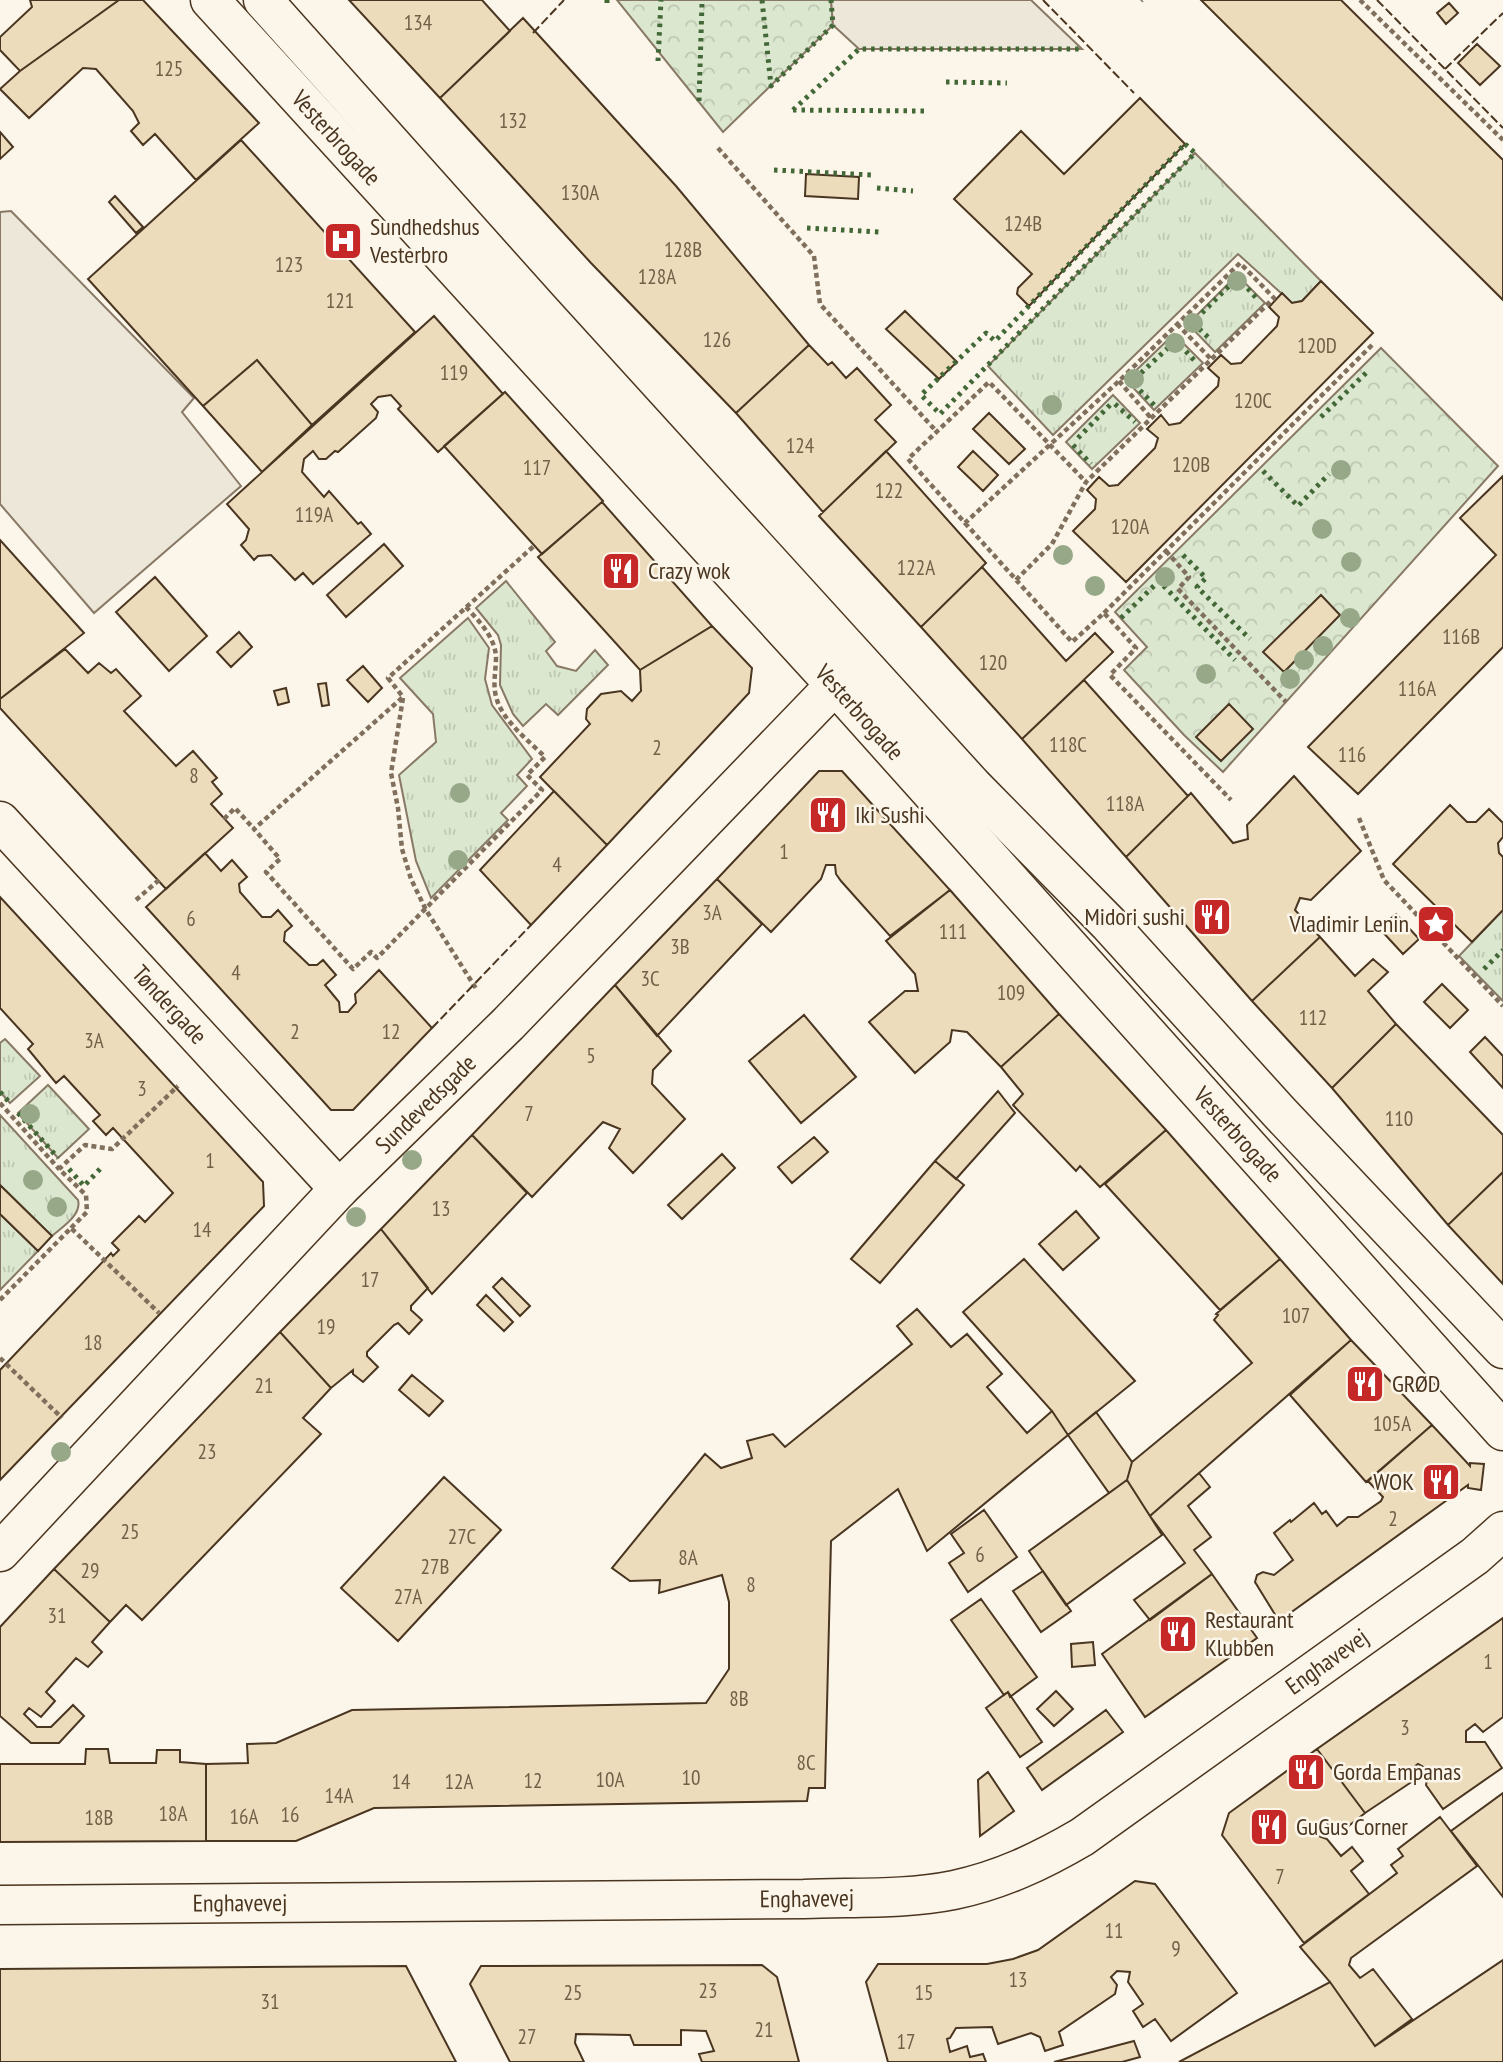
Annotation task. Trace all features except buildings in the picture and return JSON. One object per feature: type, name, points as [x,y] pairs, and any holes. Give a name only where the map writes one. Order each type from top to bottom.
[{"type":"street","name":"Vesterbrogade","points":[[210,0],[628,461],[847,673],[973,786],[1109,925],[1279,1112],[1503,1349]]},
{"type":"street","name":"Vesterbrogade","points":[[263,0],[1503,1431]]},
{"type":"street","name":"Sundevedsgade","points":[[0,1552],[340,1189],[508,1024],[847,673]]},
{"type":"street","name":"Tøndergade","points":[[0,821],[340,1189]]},
{"type":"street","name":"Enghavevej","points":[[0,1905],[804,1899],[900,1896],[975,1885],[1038,1863],[1082,1837],[1475,1556],[1503,1531]]},
{"type":"path","points":[[1360,0],[1503,141]]},
{"type":"path","points":[[718,148],[814,256],[820,304],[937,432]]},
{"type":"path","points":[[965,523],[1119,381],[1240,263],[1274,298],[1086,482],[1052,544],[1016,580]]},
{"type":"path","points":[[1177,324],[1211,359]]},
{"type":"path","points":[[1086,482],[989,382],[908,459],[1072,642],[1374,343]]},
{"type":"path","points":[[1119,381],[1151,418]]},
{"type":"path","points":[[473,986],[426,910],[411,879],[402,849],[391,773],[403,697],[387,678],[535,545]]},
{"type":"path","points":[[1166,551],[1189,577],[1178,589],[1286,702]]},
{"type":"path","points":[[224,819],[235,808],[280,859],[266,872],[354,970],[371,952],[377,958],[542,790],[527,775],[545,758],[509,721],[497,701],[494,681],[495,647],[490,636],[466,607]]},
{"type":"path","points":[[1104,613],[1136,648],[1110,675],[1231,800]]},
{"type":"path","points":[[254,829],[403,697]]},
{"type":"path","points":[[1359,818],[1384,880],[1503,1006]]},
{"type":"path","points":[[60,1169],[85,1145],[112,1149],[213,1053]]},
{"type":"path","points":[[0,1103],[86,1195],[87,1212],[0,1300]]},
{"type":"path","points":[[71,1228],[192,1347]]},
{"type":"path","points":[[0,1358],[96,1450]]},
{"type":"green space","points":[[617,0],[831,0],[833,25],[723,132]]},
{"type":"green space","points":[[1195,153],[1321,281],[1302,301],[1292,303],[1238,254],[1053,435],[988,366]]},
{"type":"green space","points":[[1237,275],[1265,303],[1215,352],[1188,324]]},
{"type":"green space","points":[[1174,334],[1203,363],[1154,410],[1126,380]]},
{"type":"green space","points":[[1381,348],[1498,466],[1223,772],[1184,735],[1124,670],[1147,647],[1115,612]]},
{"type":"green space","points":[[1113,395],[1140,423],[1092,469],[1066,442]]},
{"type":"green space","points":[[506,581],[555,642],[546,651],[557,666],[576,671],[595,650],[608,665],[558,715],[546,704],[523,726],[513,714],[500,685],[501,645],[498,635],[476,608]]},
{"type":"green space","points":[[468,618],[489,648],[485,679],[492,705],[532,759],[517,775],[527,786],[501,813],[508,820],[431,898],[416,861],[399,775],[436,742],[433,714],[400,678]]},
{"type":"green space","points":[[1503,910],[1503,1001],[1459,956]]},
{"type":"green space","points":[[5,1039],[40,1076],[10,1103],[0,1092],[0,1043]]},
{"type":"green space","points":[[48,1085],[89,1129],[58,1158],[18,1113]]},
{"type":"green space","points":[[0,1115],[78,1200],[74,1216],[52,1236],[0,1185]]},
{"type":"green space","points":[[0,1214],[38,1251],[0,1290]]},
{"type":"shaded area","points":[[831,0],[1031,0],[1082,49],[859,49],[833,25]]},
{"type":"shaded area","points":[[11,211],[194,398],[182,412],[241,486],[94,613],[0,504],[0,212]]},
{"type":"hedge","points":[[658,61],[661,0]]},
{"type":"hedge","points":[[762,0],[771,86],[833,25],[831,0]]},
{"type":"hedge","points":[[699,101],[702,3]]},
{"type":"hedge","points":[[793,110],[859,49],[1082,49]]},
{"type":"hedge","points":[[946,82],[1007,83]]},
{"type":"hedge","points":[[793,110],[928,111]]},
{"type":"hedge","points":[[1185,144],[1195,153],[940,414],[921,395],[986,333],[995,341],[1185,144]]},
{"type":"hedge","points":[[774,170],[871,175]]},
{"type":"hedge","points":[[877,188],[913,191]]},
{"type":"hedge","points":[[807,228],[879,232]]},
{"type":"hedge","points":[[1242,282],[1258,300]]},
{"type":"hedge","points":[[1202,313],[1232,283]]},
{"type":"hedge","points":[[1193,323],[1210,339]]},
{"type":"hedge","points":[[1141,373],[1171,345]]},
{"type":"hedge","points":[[1180,345],[1194,360]]},
{"type":"hedge","points":[[1321,417],[1369,370]]},
{"type":"hedge","points":[[1134,384],[1154,405]]},
{"type":"hedge","points":[[1115,404],[1135,422]]},
{"type":"hedge","points":[[1078,438],[1110,405]]},
{"type":"hedge","points":[[1073,445],[1091,464]]},
{"type":"hedge","points":[[1263,471],[1298,506],[1329,474]]},
{"type":"hedge","points":[[1183,555],[1206,578],[1197,587],[1250,639]]},
{"type":"hedge","points":[[1121,618],[1159,581],[1235,660]]},
{"type":"hedge","points":[[1484,969],[1503,950]]},
{"type":"hedge","points":[[0,1092],[10,1103]]},
{"type":"hedge","points":[[18,1113],[58,1158]]},
{"type":"hedge","points":[[69,1169],[84,1186],[100,1169]]},
{"type":"fence","points":[[533,33],[564,0]]},
{"type":"fence","points":[[1043,0],[1134,93]]},
{"type":"fence","points":[[1377,0],[1503,128]]},
{"type":"fence","points":[[1445,69],[1503,13]]},
{"type":"fence","points":[[432,1028],[531,925]]},
{"type":"place","name":"Sundhedshus Vesterbro","points":[[343,241]]},
{"type":"place","name":"Crazy wok","points":[[621,571]]},
{"type":"place","name":"Iki Sushi","points":[[828,815]]},
{"type":"place","name":"Midori sushi","points":[[1212,917]]},
{"type":"place","name":"Vladimir Lenin","points":[[1436,924]]},
{"type":"place","name":"GRØD","points":[[1365,1384]]},
{"type":"place","name":"WOK","points":[[1441,1482]]},
{"type":"place","name":"Restaurant Klubben","points":[[1178,1634]]},
{"type":"place","name":"Gorda Empanas","points":[[1306,1772]]},
{"type":"place","name":"GuGus Corner","points":[[1269,1827]]}]
